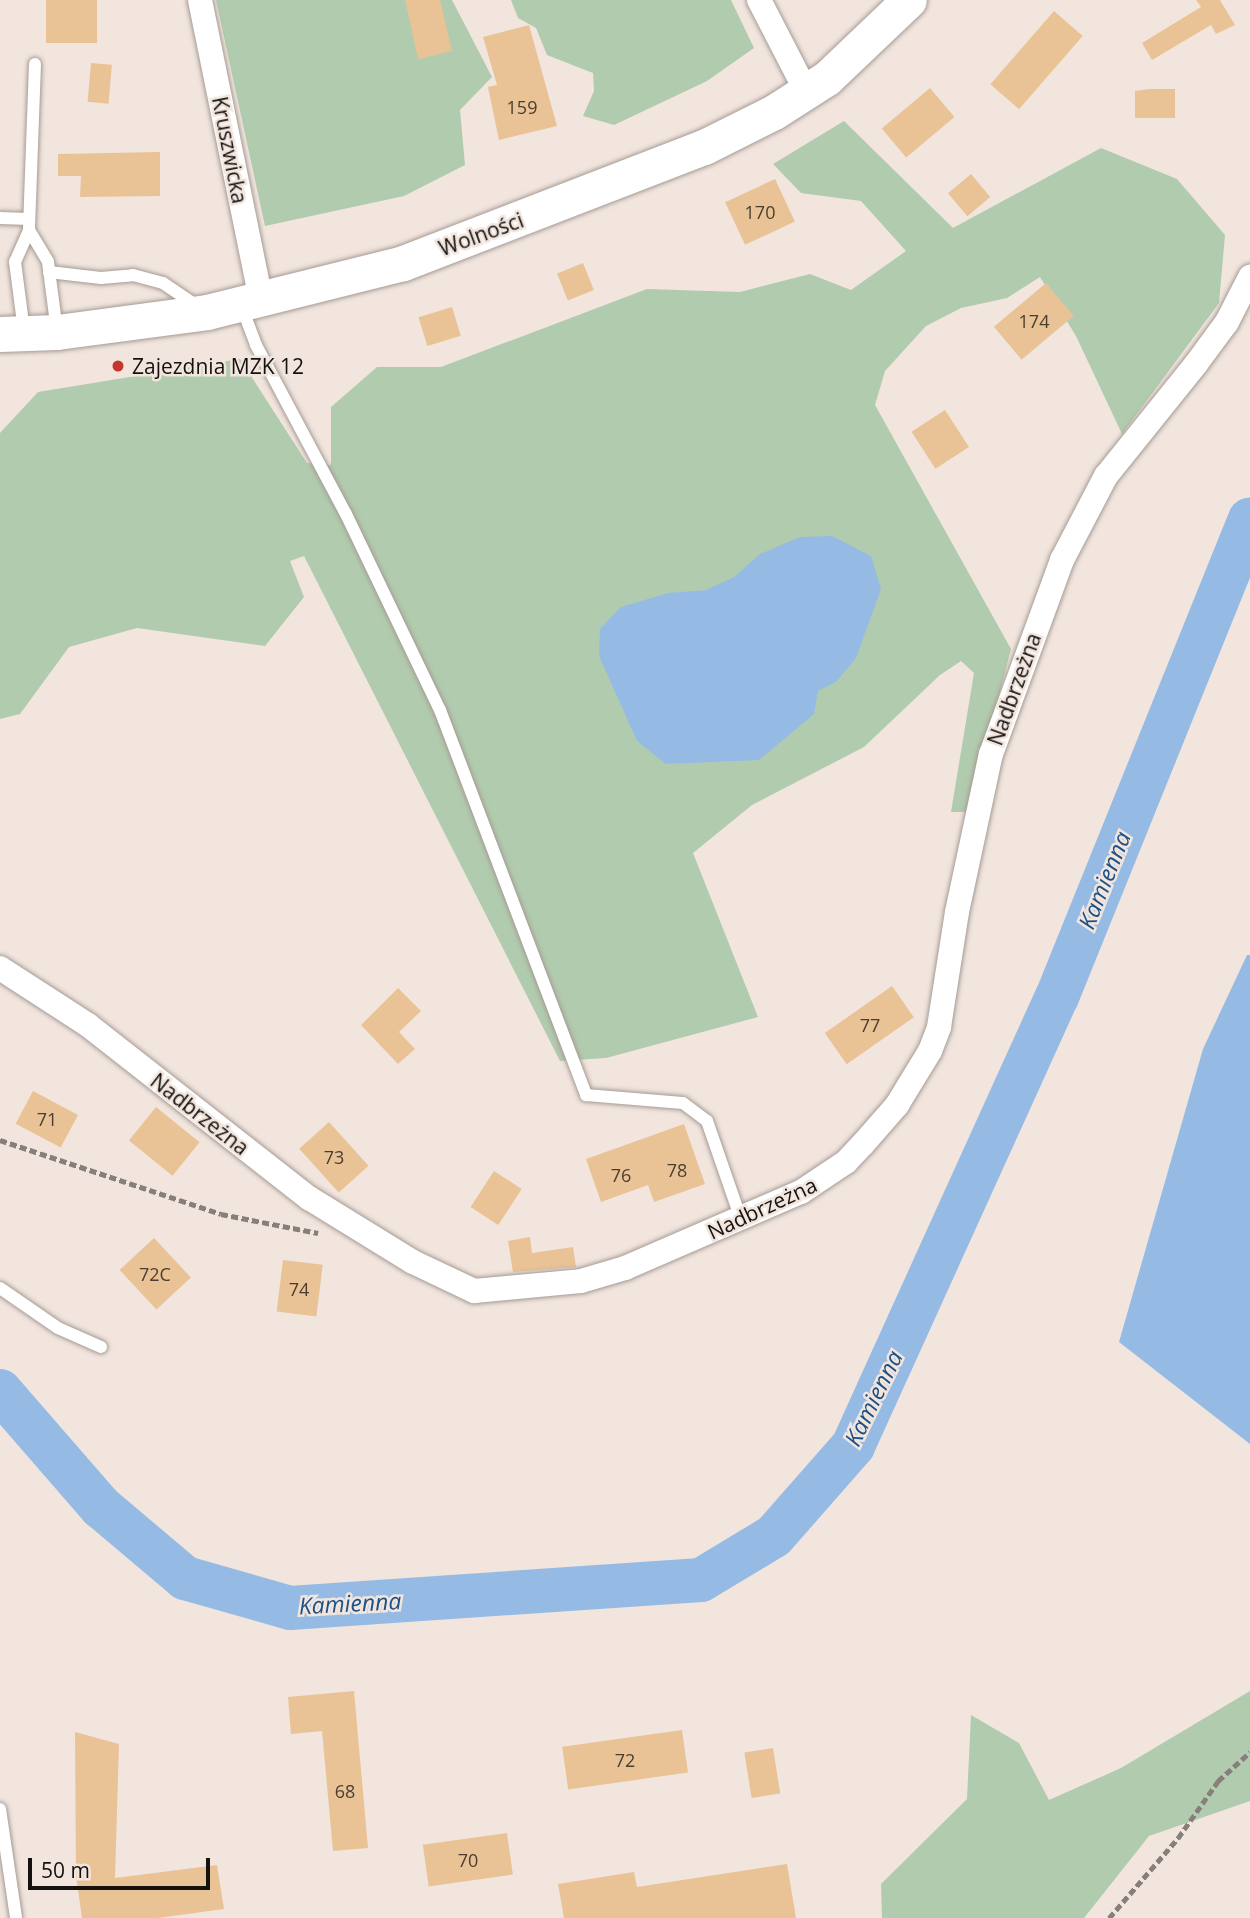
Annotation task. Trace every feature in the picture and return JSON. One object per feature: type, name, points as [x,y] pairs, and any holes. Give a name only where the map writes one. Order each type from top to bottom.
[{"type":"street","name":"Kruszwicka","points":[[200,0],[251,302]]},
{"type":"street","points":[[759,0],[807,93]]},
{"type":"street","name":"Wolności","points":[[27,333],[207,312],[251,302],[403,263],[543,211],[704,147],[807,93],[858,52],[909,0]]},
{"type":"street","name":"Nadbrzeżna","points":[[0,968],[88,1025],[309,1198],[458,1285],[474,1291],[581,1281],[655,1257],[801,1192],[846,1162],[916,1078],[939,1027],[957,912],[991,754],[1062,560],[1106,476],[1196,364],[1227,321],[1250,277]]},
{"type":"lane","points":[[27,333],[15,262],[29,225],[34,64]]},
{"type":"lane","points":[[0,218],[29,225]]},
{"type":"lane","points":[[27,333],[49,272],[29,225]]},
{"type":"lane","points":[[49,272],[101,278],[133,275],[163,283],[207,312]]},
{"type":"lane","points":[[251,302],[256,345],[345,514],[440,710],[586,1095],[683,1103],[707,1121],[741,1219]]},
{"type":"lane","points":[[0,1288],[58,1328],[101,1347]]},
{"type":"lane","points":[[0,1809],[16,1918]]},
{"type":"path","points":[[0,1140],[221,1214],[327,1234]]},
{"type":"path","points":[[1109,1918],[1178,1838],[1218,1781],[1250,1752]]},
{"type":"green space","points":[[216,0],[452,0],[492,77],[460,110],[465,165],[404,196],[265,226]]},
{"type":"green space","points":[[511,0],[731,0],[754,48],[707,81],[614,125],[583,116],[594,91],[593,73],[547,55],[536,28],[518,18]]},
{"type":"green space","points":[[844,121],[953,228],[1101,148],[1177,179],[1225,235],[1219,303],[1122,434],[1076,336],[1040,277],[1007,298],[961,308],[926,326],[885,371],[875,405],[1011,649],[969,812],[951,812],[974,673],[961,661],[940,675],[864,747],[752,805],[693,853],[758,1017],[606,1058],[560,1061],[304,556],[290,561],[304,597],[265,646],[137,628],[69,647],[20,714],[0,719],[0,433],[38,392],[240,359],[307,463],[331,465],[331,407],[377,367],[441,367],[647,289],[740,292],[810,274],[851,290],[906,251],[861,201],[801,193],[773,164]]},
{"type":"green space","points":[[1250,1691],[1250,1801],[1149,1836],[1084,1918],[882,1918],[881,1884],[967,1799],[971,1715],[1019,1743],[1049,1800],[1121,1768]]},
{"type":"water","points":[[832,536],[871,556],[881,589],[856,658],[836,682],[818,691],[814,714],[759,760],[666,764],[637,741],[599,656],[600,629],[621,607],[668,593],[706,590],[734,577],[760,554],[800,537]]},
{"type":"water","points":[[1247,955],[1250,955],[1250,1444],[1119,1342],[1203,1049]]},
{"type":"building","points":[[46,0],[97,0],[97,43],[46,43]]},
{"type":"building","points":[[405,0],[440,0],[452,51],[418,59]]},
{"type":"building","points":[[1196,0],[1220,0],[1235,25],[1216,34],[1211,25],[1152,60],[1142,43],[1201,7]]},
{"type":"building","points":[[1054,11],[1083,36],[1019,109],[990,84]]},
{"type":"building","points":[[529,25],[557,126],[499,140],[488,87],[497,85],[483,37]]},
{"type":"building","points":[[91,63],[112,65],[109,104],[88,102]]},
{"type":"building","points":[[930,88],[954,117],[906,158],[882,128]]},
{"type":"building","points":[[1175,89],[1175,118],[1135,118],[1135,91]]},
{"type":"building","points":[[160,152],[160,196],[80,197],[81,176],[58,176],[58,154]]},
{"type":"building","points":[[971,174],[990,197],[967,216],[948,193]]},
{"type":"building","points":[[775,179],[795,222],[745,245],[725,202]]},
{"type":"building","points":[[583,263],[594,290],[568,300],[557,273]]},
{"type":"building","points":[[1046,283],[1074,316],[1022,360],[994,327]]},
{"type":"building","points":[[452,307],[461,336],[427,346],[419,317]]},
{"type":"building","points":[[945,410],[969,447],[935,469],[911,432]]},
{"type":"building","points":[[892,986],[914,1017],[847,1064],[825,1033]]},
{"type":"building","points":[[398,988],[421,1011],[399,1032],[415,1049],[398,1064],[361,1025]]},
{"type":"building","points":[[33,1091],[78,1115],[61,1148],[16,1124]]},
{"type":"building","points":[[156,1107],[200,1142],[172,1176],[129,1140]]},
{"type":"building","points":[[329,1122],[368,1166],[339,1193],[299,1149]]},
{"type":"building","points":[[684,1124],[705,1184],[654,1202],[648,1185],[601,1202],[586,1159]]},
{"type":"building","points":[[494,1171],[522,1189],[498,1225],[471,1207]]},
{"type":"building","points":[[530,1237],[532,1253],[573,1247],[576,1267],[513,1272],[508,1241]]},
{"type":"building","points":[[154,1238],[191,1277],[156,1310],[120,1270]]},
{"type":"building","points":[[283,1260],[323,1265],[316,1316],[277,1312]]},
{"type":"building","points":[[354,1691],[368,1848],[333,1851],[322,1731],[291,1734],[288,1697]]},
{"type":"building","points":[[682,1730],[688,1773],[568,1789],[562,1747]]},
{"type":"building","points":[[75,1732],[119,1744],[115,1878],[217,1865],[224,1909],[158,1918],[82,1918],[76,1876]]},
{"type":"building","points":[[773,1748],[780,1793],[752,1798],[744,1753]]},
{"type":"building","points":[[507,1833],[513,1875],[429,1886],[423,1845]]},
{"type":"building","points":[[787,1864],[796,1918],[564,1918],[558,1884],[634,1872],[637,1887]]},
{"type":"waterway","name":"Kamienna","points":[[0,1391],[101,1507],[185,1578],[290,1608],[701,1580],[774,1536],[853,1446],[1057,997],[1250,519]]},
{"type":"place","name":"Zajezdnia MZK 12","points":[[118,366]]}]
